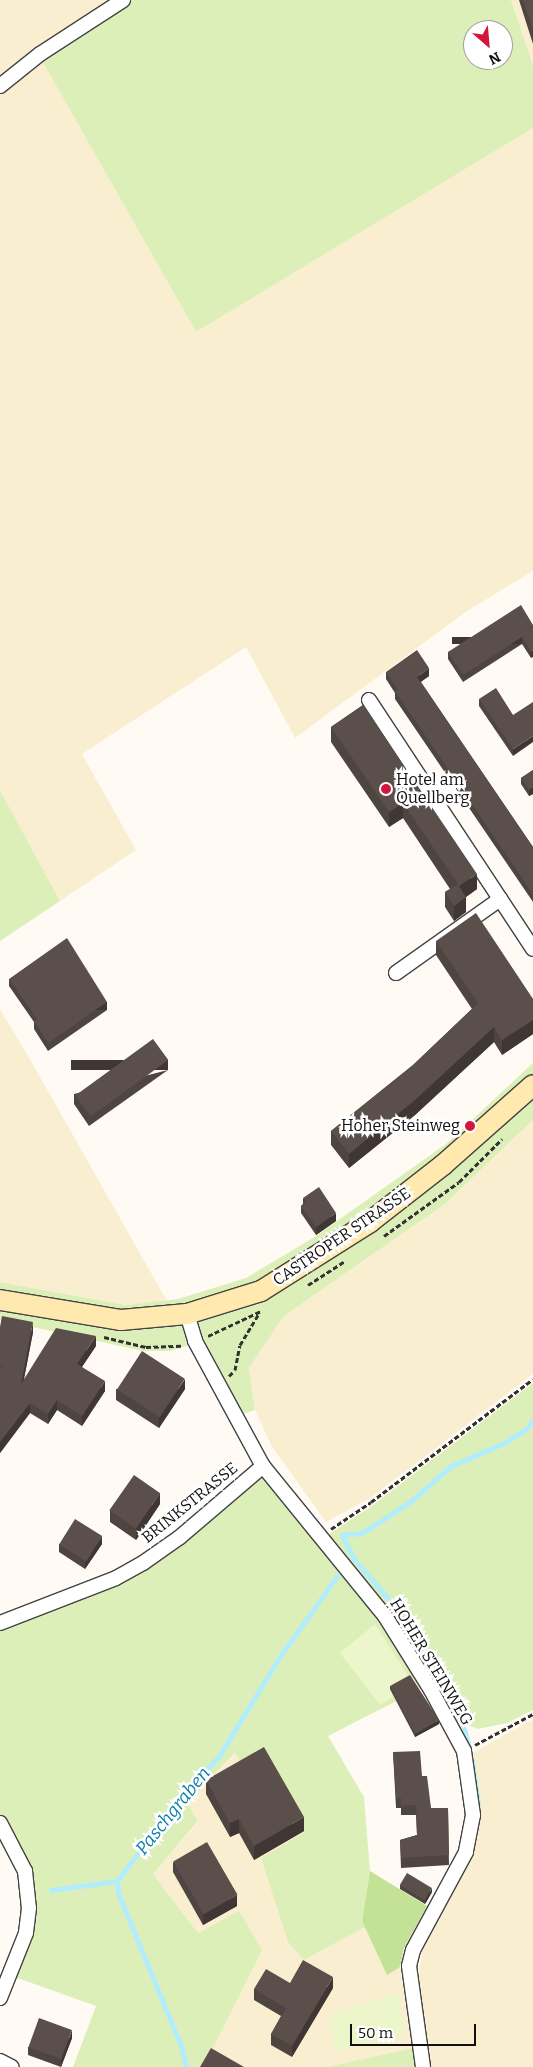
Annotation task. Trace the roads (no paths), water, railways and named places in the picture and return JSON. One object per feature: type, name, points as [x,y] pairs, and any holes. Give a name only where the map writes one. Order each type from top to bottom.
[{"type":"main road","name":"CASTROPER STRASSE","points":[[0,1300],[121,1320],[188,1314],[261,1291],[316,1258],[370,1222],[443,1165],[533,1085]]},
{"type":"street","points":[[0,86],[40,54],[123,0]]},
{"type":"street","points":[[369,700],[533,949]]},
{"type":"street","points":[[396,974],[500,899]]},
{"type":"street","name":"HOHER STEINWEG","points":[[188,1314],[195,1341],[263,1466],[385,1616],[432,1690],[464,1751],[473,1815],[466,1852],[414,1950],[409,1966],[423,2067]]},
{"type":"street","name":"BRINKSTRASSE","points":[[0,1623],[116,1578],[143,1563],[180,1537],[263,1466]]},
{"type":"street","points":[[0,1823],[25,1871],[29,1908],[24,1939],[0,1998]]},
{"type":"street","points":[[0,2061],[12,2067]]},
{"type":"waterway","name":"Paschgraben","points":[[469,1748],[463,1724],[398,1610],[354,1559],[342,1535],[362,1533],[411,1501],[451,1466],[504,1443],[526,1429],[533,1420]]},
{"type":"waterway","name":"Paschgraben","points":[[186,2067],[181,2046],[118,1893],[117,1881],[171,1809],[219,1756],[281,1655],[337,1576]]},
{"type":"waterway","points":[[472,1761],[478,1805]]},
{"type":"waterway","points":[[51,1890],[117,1881]]},
{"type":"place","name":"Hotel am Quellberg","points":[[386,789]]},
{"type":"place","name":"Hoher Steinweg","points":[[470,1126]]}]
